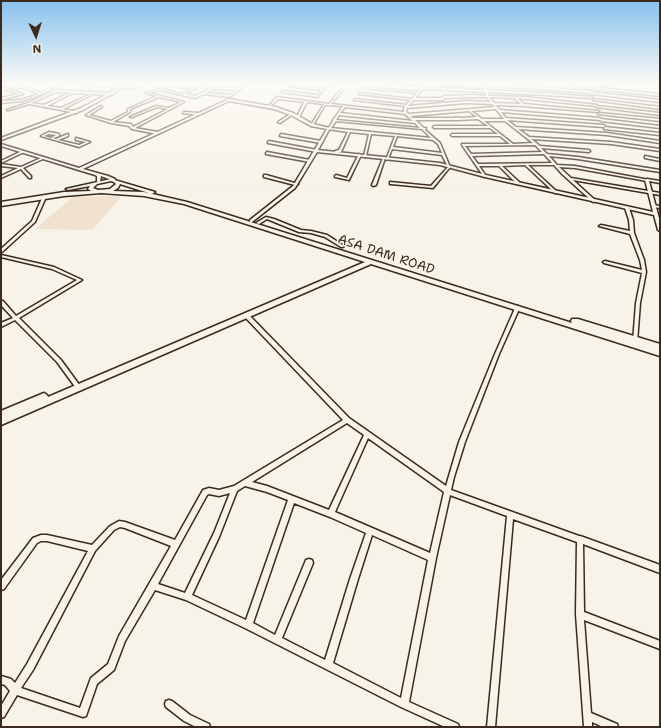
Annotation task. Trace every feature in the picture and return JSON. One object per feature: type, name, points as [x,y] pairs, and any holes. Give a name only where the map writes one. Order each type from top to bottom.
[{"type":"main road","points":[[1,203],[53,193],[97,182],[115,181],[118,184],[116,187],[101,192],[90,189],[97,182]]},
{"type":"main road","name":"ASA DAM ROAD","points":[[115,181],[227,215],[366,261],[635,342],[660,347]]},
{"type":"main road","name":"ASA DAM ROAD","points":[[1,203],[44,197],[101,192],[133,193],[161,197],[258,223],[366,261],[635,342],[660,353]]},
{"type":"main road","points":[[1,421],[17,411],[366,261]]},
{"type":"main road","points":[[77,385],[246,315],[301,289]]},
{"type":"main road","points":[[1,415],[17,411]]},
{"type":"street","points":[[1,139],[60,118]]},
{"type":"street","points":[[97,118],[157,133]]},
{"type":"street","points":[[111,122],[119,118]]},
{"type":"street","points":[[133,128],[153,118]]},
{"type":"street","points":[[79,169],[189,118]]},
{"type":"street","points":[[279,122],[286,118]]},
{"type":"street","points":[[300,118],[312,125],[329,129],[434,139]]},
{"type":"street","points":[[312,125],[316,118]]},
{"type":"street","points":[[382,118],[414,121],[457,119],[480,119],[488,121]]},
{"type":"street","points":[[411,118],[425,129],[439,144],[449,167]]},
{"type":"street","points":[[589,118],[660,127]]},
{"type":"street","points":[[644,118],[660,120]]},
{"type":"street","points":[[480,119],[512,144]]},
{"type":"street","points":[[601,119],[611,143]]},
{"type":"street","points":[[251,221],[296,184],[317,151],[334,120],[425,129]]},
{"type":"street","points":[[505,120],[539,147],[555,165],[594,201]]},
{"type":"street","points":[[483,122],[518,120],[604,127],[660,134]]},
{"type":"street","points":[[434,127],[489,127]]},
{"type":"street","points":[[515,128],[608,134],[660,142]]},
{"type":"street","points":[[336,152],[340,151],[349,131]]},
{"type":"street","points":[[54,139],[58,136],[49,133],[42,136],[76,145],[86,141],[79,139]]},
{"type":"street","points":[[365,156],[370,134]]},
{"type":"street","points":[[54,139],[67,135]]},
{"type":"street","points":[[281,135],[321,142]]},
{"type":"street","points":[[452,135],[500,135]]},
{"type":"street","points":[[374,185],[392,148],[396,136]]},
{"type":"street","points":[[71,144],[84,137]]},
{"type":"street","points":[[528,138],[611,143],[660,150]]},
{"type":"street","points":[[269,142],[317,151],[386,158],[449,167],[518,184],[655,214]]},
{"type":"street","points":[[485,176],[463,145],[535,144]]},
{"type":"street","points":[[1,145],[115,181]]},
{"type":"street","points":[[539,147],[589,151]]},
{"type":"street","points":[[392,148],[443,154]]},
{"type":"street","points":[[1,162],[23,152]]},
{"type":"street","points":[[267,153],[310,161]]},
{"type":"street","points":[[470,155],[546,154],[660,171]]},
{"type":"street","points":[[336,176],[348,178],[360,156]]},
{"type":"street","points":[[1,177],[44,158]]},
{"type":"street","points":[[646,158],[660,160]]},
{"type":"street","points":[[525,164],[555,192]]},
{"type":"street","points":[[1,165],[21,168],[30,177]]},
{"type":"street","points":[[477,165],[555,165],[575,167],[660,182]]},
{"type":"street","points":[[500,165],[518,184]]},
{"type":"street","points":[[391,183],[432,187],[449,167]]},
{"type":"street","points":[[97,175],[99,176],[97,182]]},
{"type":"street","points":[[265,176],[296,184]]},
{"type":"street","points":[[570,179],[660,194]]},
{"type":"street","points":[[648,180],[660,230]]},
{"type":"street","points":[[2,249],[34,221],[44,197]]},
{"type":"street","points":[[654,206],[660,207]]},
{"type":"street","points":[[627,208],[631,220],[632,233],[642,260],[644,272],[638,303],[635,342]]},
{"type":"street","points":[[258,223],[267,218],[300,230],[326,236],[342,246]]},
{"type":"street","points":[[601,226],[632,233]]},
{"type":"street","points":[[1,256],[53,268],[80,280],[16,318],[1,325]]},
{"type":"street","points":[[605,262],[644,272]]},
{"type":"street","points":[[1,302],[60,361],[77,385]]},
{"type":"street","points":[[404,704],[432,558],[451,477],[462,442],[497,354],[518,307]]},
{"type":"street","points":[[246,315],[348,420],[448,492],[660,568]]},
{"type":"street","points":[[1,680],[8,682],[15,690],[83,713],[94,680],[111,667],[122,639],[206,492],[223,493],[234,489],[348,420]]},
{"type":"street","points":[[331,514],[367,435]]},
{"type":"street","points":[[244,483],[267,489],[331,514],[432,558]]},
{"type":"street","points":[[186,597],[217,534],[234,489]]},
{"type":"street","points":[[248,625],[292,499]]},
{"type":"street","points":[[491,727],[510,515]]},
{"type":"street","points":[[1,714],[30,667],[93,549],[112,528],[119,524],[176,544]]},
{"type":"street","points":[[328,665],[370,530]]},
{"type":"street","points":[[1,586],[4,579],[31,544],[41,538],[93,549]]},
{"type":"street","points":[[580,539],[580,614],[588,727]]},
{"type":"street","points":[[277,640],[308,563]]},
{"type":"street","points":[[153,586],[186,597],[248,625],[404,704],[455,727]]},
{"type":"street","points":[[580,614],[660,645]]},
{"type":"street","points":[[170,704],[187,718],[206,727]]},
{"type":"street","points":[[587,716],[614,727]]},
{"type":"shaded area","points":[[122,196],[92,230],[35,229],[73,197]]}]
